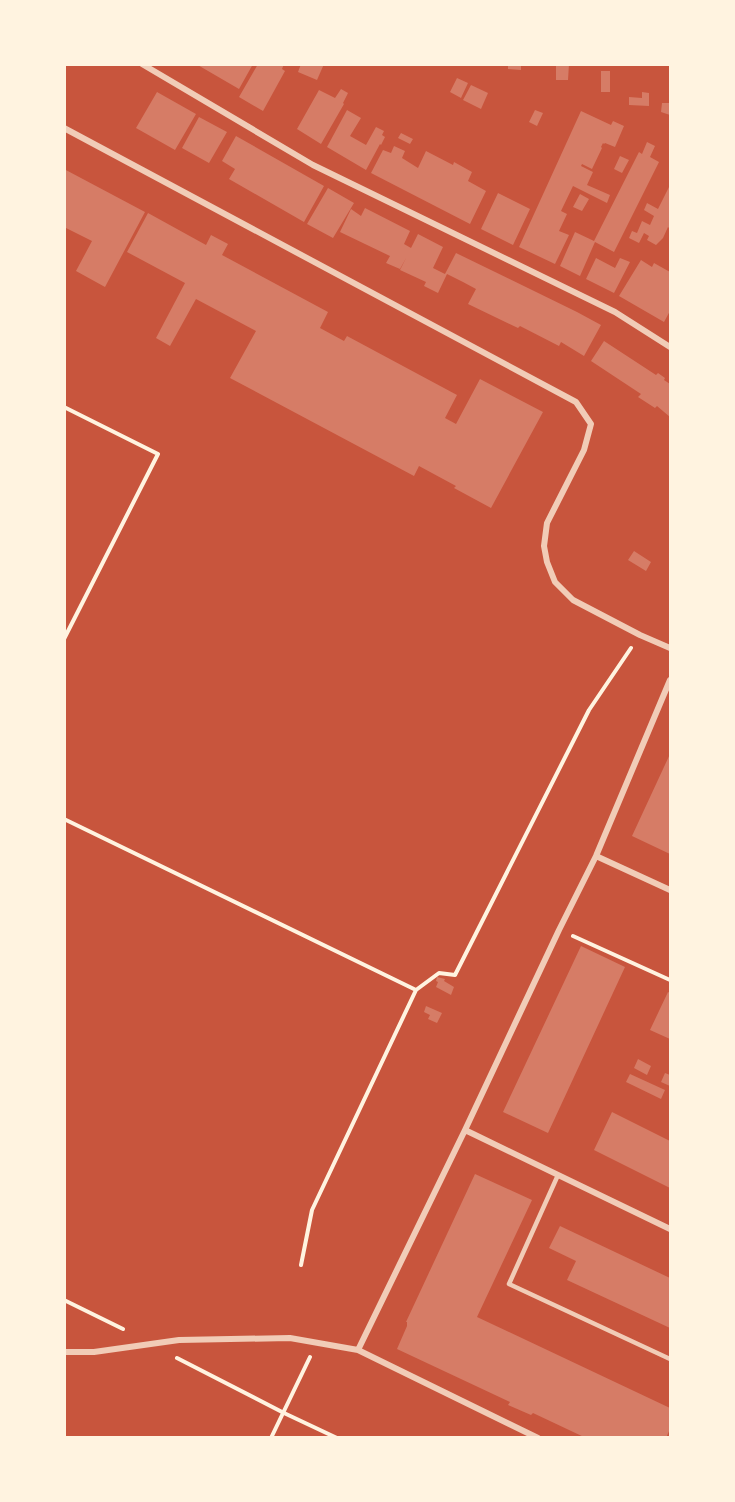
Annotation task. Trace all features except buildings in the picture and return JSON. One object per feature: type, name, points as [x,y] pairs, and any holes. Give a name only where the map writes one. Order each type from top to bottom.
[{"type":"street","points":[[142,64],[313,165],[615,312],[670,347]]},
{"type":"street","points":[[64,128],[576,402],[591,424],[584,450],[548,524],[544,546],[547,562],[555,582],[573,600],[670,648]]},
{"type":"street","points":[[358,1350],[596,856],[670,680]]},
{"type":"street","points":[[596,856],[670,890]]},
{"type":"street","points":[[465,1130],[670,1229]]},
{"type":"street","points":[[64,1352],[94,1352],[179,1340],[290,1338],[358,1350],[538,1437]]},
{"type":"lane","points":[[558,1175],[509,1284],[670,1359]]},
{"type":"path","points":[[64,407],[158,454],[64,639]]},
{"type":"path","points":[[301,1265],[312,1210],[416,990],[439,973],[455,975],[589,710],[640,635]]},
{"type":"path","points":[[64,819],[416,990]]},
{"type":"path","points":[[559,930],[670,980]]},
{"type":"path","points":[[64,1300],[123,1330]]},
{"type":"path","points":[[152,1345],[284,1413],[337,1437]]},
{"type":"path","points":[[271,1437],[303,1374]]}]
